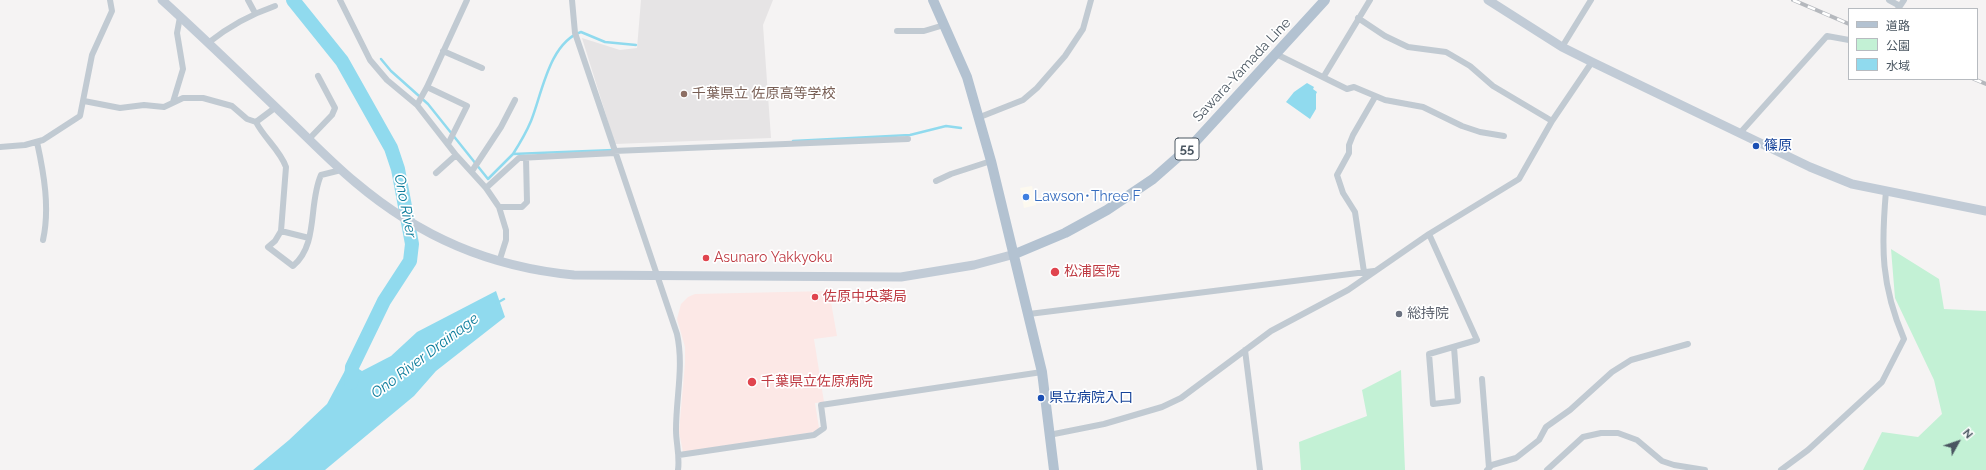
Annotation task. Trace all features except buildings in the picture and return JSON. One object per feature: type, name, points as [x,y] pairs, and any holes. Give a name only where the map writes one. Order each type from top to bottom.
[{"type":"main road","points":[[932,0],[965,72],[980,117],[1015,254],[1042,372],[1054,470]]},
{"type":"main road","name":"Sawara-Yamada Line","points":[[1015,254],[1072,230],[1107,210],[1153,179],[1195,142],[1325,0]]},
{"type":"street","points":[[0,147],[37,142],[80,116],[92,55],[112,11],[110,0]]},
{"type":"street","points":[[162,0],[341,170],[393,211],[422,230],[451,244],[499,262],[552,273],[574,275],[657,277],[901,277],[974,265],[1015,254]]},
{"type":"street","points":[[248,0],[255,13]]},
{"type":"street","points":[[340,0],[370,60],[388,80],[416,104],[456,155],[486,188],[499,208],[506,230],[506,240],[499,262]]},
{"type":"street","points":[[416,104],[427,87],[467,0]]},
{"type":"street","points":[[573,0],[576,34],[614,151],[677,334],[680,355],[676,431],[679,455],[678,470]]},
{"type":"street","points":[[980,117],[1023,100],[1037,88],[1065,56],[1083,29],[1091,0]]},
{"type":"street","points":[[1324,76],[1370,0]]},
{"type":"street","points":[[1488,0],[1562,47],[1810,167],[1852,184],[1986,211]]},
{"type":"street","points":[[1562,47],[1591,0]]},
{"type":"street","points":[[1889,0],[1899,8],[1904,0]]},
{"type":"street","points":[[208,43],[223,31],[255,13],[275,6]]},
{"type":"street","points":[[173,102],[183,69],[177,33],[180,16]]},
{"type":"street","points":[[1358,18],[1385,36],[1405,46],[1446,52],[1470,66],[1493,86],[1552,121]]},
{"type":"street","points":[[897,31],[924,31],[944,25]]},
{"type":"street","points":[[1740,133],[1827,36],[1848,40]]},
{"type":"street","points":[[443,51],[482,68]]},
{"type":"street","points":[[1276,54],[1347,88],[1354,88],[1375,97],[1423,108],[1462,126],[1480,132],[1504,136]]},
{"type":"street","points":[[1050,435],[1104,424],[1162,407],[1181,398],[1271,331],[1348,290],[1429,234],[1519,179],[1552,121],[1592,62]]},
{"type":"street","points":[[309,139],[332,115],[335,108],[318,76]]},
{"type":"street","points":[[427,87],[467,106],[448,144]]},
{"type":"street","points":[[1364,272],[1355,212],[1343,193],[1337,175],[1349,153],[1349,145],[1353,136],[1375,97]]},
{"type":"street","points":[[84,101],[120,108],[144,106],[164,107],[183,98],[203,98],[232,106],[247,119],[256,122],[262,134],[283,158],[286,167],[281,231],[275,241],[268,247],[293,266],[302,259],[309,238],[317,184],[321,175],[341,170]]},
{"type":"street","points":[[472,171],[501,127],[515,100]]},
{"type":"street","points":[[256,122],[276,107]]},
{"type":"street","points":[[486,188],[519,158],[614,151],[908,139]]},
{"type":"street","points":[[37,142],[44,177],[46,225],[43,240]]},
{"type":"street","points":[[436,173],[456,155]]},
{"type":"street","points":[[499,208],[522,207],[527,202],[526,158]]},
{"type":"street","points":[[936,181],[951,174],[991,161]]},
{"type":"street","points":[[1781,470],[1808,450],[1882,382],[1904,338],[1897,321],[1884,276],[1882,248],[1886,191]]},
{"type":"street","points":[[281,231],[309,238]]},
{"type":"street","points":[[1429,234],[1477,340],[1454,346],[1429,354],[1433,404],[1458,401],[1454,346]]},
{"type":"street","points":[[1029,314],[1376,271]]},
{"type":"street","points":[[1482,380],[1488,469],[1516,458],[1539,440],[1546,427],[1570,410],[1612,372],[1631,360],[1688,344]]},
{"type":"street","points":[[1245,350],[1260,470]]},
{"type":"street","points":[[679,455],[814,435],[824,428],[821,405],[1042,372]]},
{"type":"street","points":[[1547,470],[1583,438],[1607,433],[1618,433],[1637,440],[1662,461],[1674,465],[1705,470]]},
{"type":"shaded area","name":"千葉県立 佐原高等学校","points":[[641,0],[773,0],[763,25],[771,138],[615,144],[582,38],[620,50],[637,48]]},
{"type":"shaded area","points":[[1032,186],[1036,205],[1024,208],[1020,188]]},
{"type":"shaded area","name":"千葉県立佐原病院","points":[[829,291],[837,336],[814,339],[824,402],[815,403],[819,428],[814,432],[683,452],[679,432],[685,347],[677,319],[681,304],[688,297],[695,294]]},
{"type":"green space","points":[[1891,249],[1939,279],[1944,309],[1986,311],[1986,470],[1863,470],[1882,432],[1918,437],[1942,414],[1934,380],[1895,298]]},
{"type":"green space","points":[[1401,370],[1405,470],[1301,470],[1299,442],[1367,416],[1362,390]]},
{"type":"water","points":[[1307,83],[1314,87],[1313,89],[1317,92],[1316,109],[1310,119],[1286,102],[1294,92]]},
{"type":"water","points":[[496,291],[505,317],[436,371],[414,396],[325,470],[253,470],[289,440],[327,404],[349,363],[362,371],[391,356],[417,332]]},
{"type":"waterway","name":"Ono River","points":[[293,0],[342,61],[391,148],[398,169],[412,244],[410,261],[384,301],[352,367],[351,383]]},
{"type":"waterway","points":[[513,154],[531,121],[548,70],[561,47],[570,38],[581,32],[605,42],[636,45]]},
{"type":"waterway","points":[[381,59],[391,71],[428,104],[488,179],[513,154],[614,150]]},
{"type":"waterway","points":[[793,141],[910,135],[946,126],[961,128]]},
{"type":"waterway","name":"Ono River Drainage","points":[[497,303],[504,299]]},
{"type":"railway","points":[[1793,0],[1848,24]]},
{"type":"railway","points":[[1976,80],[1986,84]]},
{"type":"place","name":"千葉県立 佐原高等学校","points":[[684,94]]},
{"type":"place","name":"篠原","points":[[1756,146]]},
{"type":"place","name":"Lawson･Three F","points":[[1026,197]]},
{"type":"place","name":"Asunaro Yakkyoku","points":[[706,258]]},
{"type":"place","name":"松浦医院","points":[[1055,272]]},
{"type":"place","name":"佐原中央薬局","points":[[815,297]]},
{"type":"place","name":"総持院","points":[[1399,314]]},
{"type":"place","name":"千葉県立佐原病院","points":[[752,382]]},
{"type":"place","name":"県立病院入口","points":[[1041,398]]}]
